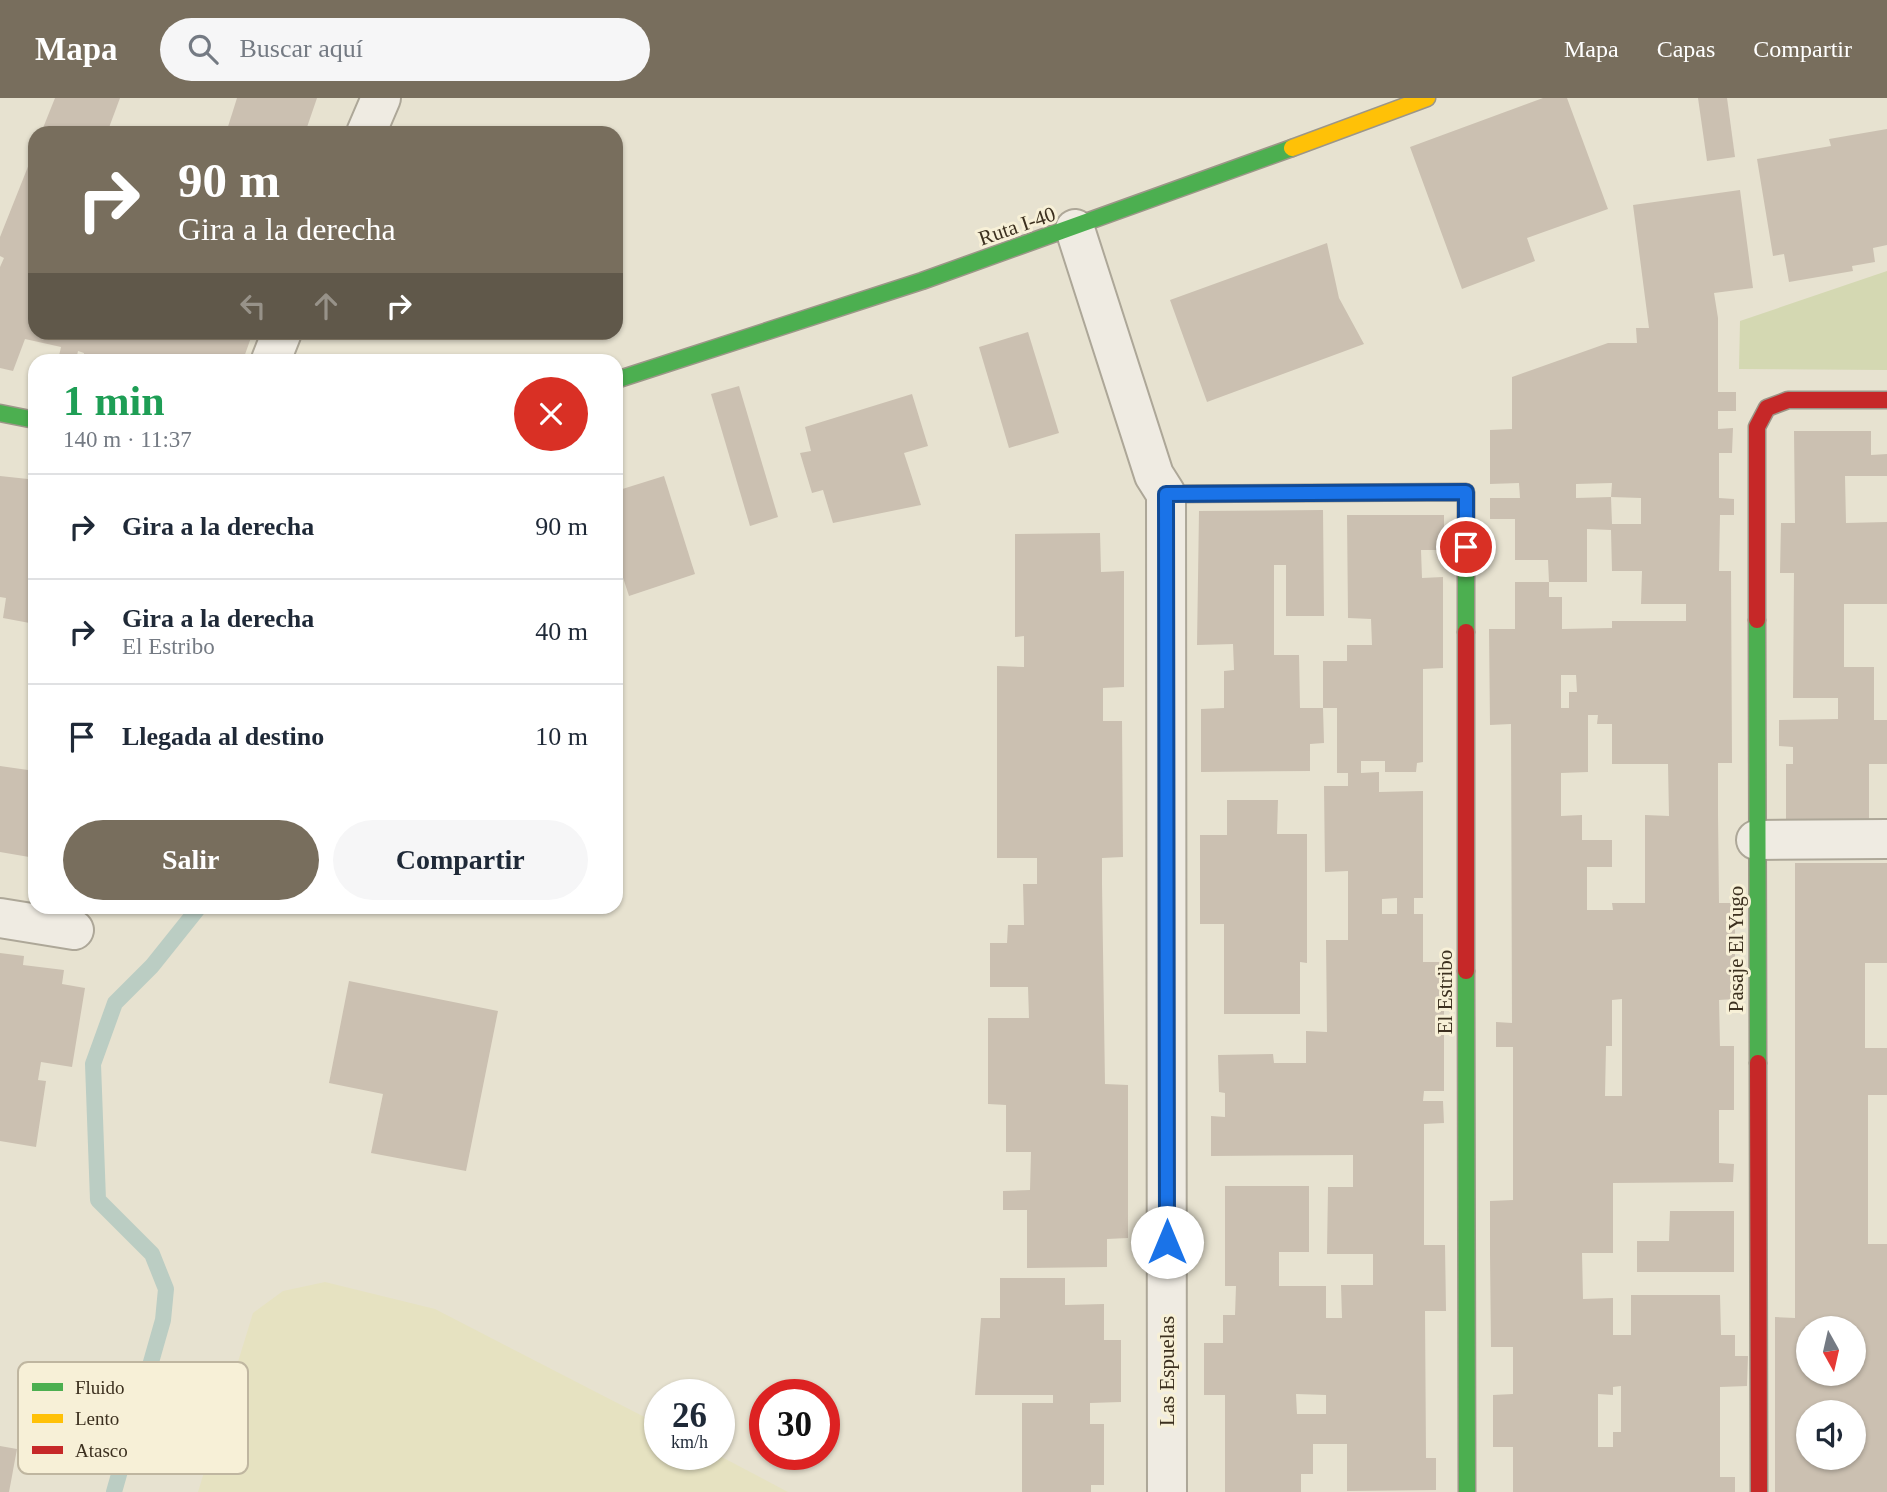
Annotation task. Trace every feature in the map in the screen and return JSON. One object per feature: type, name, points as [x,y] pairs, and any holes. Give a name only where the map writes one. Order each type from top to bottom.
[{"type":"street","points":[[369,126],[381,98]]},
{"type":"street","name":"Ruta I-40","points":[[623,378],[729,346],[1075,229],[1427,98]]},
{"type":"street","points":[[1075,229],[1154,475],[1166,494]]},
{"type":"street","name":"Pasaje El Yugo","points":[[1759,1492],[1757,427],[1768,408],[1788,400],[1887,400]]},
{"type":"street","points":[[0,413],[28,419]]},
{"type":"street","name":"El Estribo","points":[[1166,494],[1466,492],[1467,1492]]},
{"type":"street","name":"Las Espuelas","points":[[1166,494],[1167,1492]]},
{"type":"street","points":[[1756,840],[1887,839]]},
{"type":"street","points":[[0,918],[74,930]]},
{"type":"shaded area","points":[[325,1282],[435,1309],[644,1417],[644,1470],[735,1470],[735,1464],[788,1492],[198,1492],[204,1474],[248,1474],[248,1362],[238,1362],[253,1313],[283,1291]]},
{"type":"green space","points":[[1887,271],[1887,370],[1739,369],[1740,321]]},
{"type":"building","points":[[55,98],[120,98],[110,126],[44,126]]},
{"type":"building","points":[[237,98],[317,98],[307,126],[228,126]]},
{"type":"building","points":[[1543,98],[1567,98],[1608,209],[1527,238],[1535,261],[1462,289],[1410,147]]},
{"type":"building","points":[[1698,98],[1727,98],[1735,157],[1707,161]]},
{"type":"building","points":[[1887,129],[1887,245],[1873,248],[1875,262],[1852,266],[1853,271],[1789,282],[1784,254],[1773,256],[1757,159],[1831,146],[1829,139]]},
{"type":"building","points":[[28,167],[28,340],[25,339],[13,371],[0,368],[0,267],[4,258],[0,256],[0,237]]},
{"type":"building","points":[[1740,190],[1753,288],[1714,293],[1718,318],[1718,392],[1736,392],[1736,411],[1718,411],[1718,429],[1733,428],[1732,453],[1719,453],[1719,498],[1734,499],[1734,515],[1720,515],[1719,571],[1731,571],[1732,763],[1718,763],[1719,903],[1735,903],[1735,999],[1719,1000],[1720,1046],[1734,1046],[1734,1110],[1719,1110],[1719,1163],[1734,1164],[1733,1182],[1613,1183],[1613,1253],[1582,1253],[1583,1299],[1613,1298],[1613,1335],[1631,1335],[1631,1295],[1720,1295],[1721,1335],[1735,1335],[1735,1356],[1748,1356],[1747,1386],[1720,1387],[1720,1477],[1735,1477],[1735,1492],[1513,1492],[1513,1447],[1493,1447],[1493,1395],[1513,1394],[1513,1347],[1491,1347],[1490,1254],[1490,1201],[1513,1200],[1513,1047],[1496,1047],[1496,1022],[1512,1023],[1511,724],[1490,725],[1489,629],[1515,629],[1515,582],[1549,582],[1548,560],[1515,560],[1515,519],[1490,519],[1490,498],[1520,498],[1519,483],[1490,484],[1490,430],[1512,429],[1512,377],[1608,343],[1637,343],[1636,328],[1649,328],[1633,205]],"holes":[[[1612,483],[1611,497],[1576,498],[1576,484]],[[1611,497],[1641,498],[1641,524],[1612,524]],[[1587,529],[1611,530],[1612,571],[1642,571],[1641,604],[1686,604],[1686,621],[1612,621],[1612,628],[1562,629],[1562,597],[1549,597],[1549,582],[1587,582]],[[1561,675],[1576,675],[1577,692],[1569,692],[1569,708],[1561,708]],[[1588,715],[1598,715],[1597,724],[1612,724],[1612,764],[1668,764],[1669,816],[1645,815],[1645,903],[1612,903],[1613,910],[1587,910],[1587,867],[1612,867],[1612,840],[1582,840],[1582,815],[1561,816],[1561,773],[1588,772]],[[1622,999],[1622,1096],[1605,1096],[1606,1046],[1612,1046],[1612,1000]],[[1621,1386],[1621,1432],[1613,1432],[1613,1447],[1598,1447],[1598,1394],[1613,1395],[1613,1387]]]},
{"type":"building","points":[[1327,243],[1339,298],[1364,344],[1207,402],[1170,300]]},
{"type":"building","points":[[1028,332],[1059,433],[1009,448],[979,347]]},
{"type":"building","points":[[30,340],[250,340],[245,354],[84,354],[78,351],[77,354],[59,354],[61,347]]},
{"type":"building","points":[[739,386],[778,517],[750,526],[711,394]]},
{"type":"building","points":[[912,394],[928,446],[904,453],[921,505],[833,523],[823,490],[812,493],[800,453],[811,451],[805,427]]},
{"type":"building","points":[[1794,431],[1871,431],[1871,455],[1887,454],[1887,476],[1845,476],[1846,523],[1887,522],[1887,604],[1844,604],[1844,667],[1874,667],[1874,720],[1887,720],[1887,764],[1869,764],[1869,821],[1786,821],[1786,764],[1793,764],[1793,747],[1779,746],[1779,720],[1838,719],[1838,698],[1793,698],[1794,573],[1780,573],[1781,523],[1795,523]]},
{"type":"building","points":[[0,476],[28,479],[28,623],[3,618],[6,598],[0,597]]},
{"type":"building","points":[[664,476],[695,574],[629,596],[623,578],[623,489]]},
{"type":"building","points":[[1323,510],[1324,616],[1286,616],[1286,565],[1274,565],[1274,655],[1299,655],[1300,708],[1323,708],[1324,743],[1310,744],[1310,771],[1201,772],[1201,709],[1224,708],[1224,671],[1234,670],[1233,644],[1197,645],[1199,511]]},
{"type":"building","points":[[1347,515],[1444,515],[1444,550],[1421,550],[1422,578],[1443,577],[1443,668],[1423,669],[1423,762],[1417,763],[1416,772],[1385,772],[1385,761],[1361,761],[1361,773],[1379,772],[1379,792],[1423,791],[1423,898],[1414,898],[1414,914],[1423,914],[1423,962],[1444,962],[1444,1091],[1424,1091],[1423,1101],[1443,1101],[1444,1123],[1424,1124],[1424,1245],[1445,1245],[1446,1311],[1425,1311],[1426,1458],[1436,1458],[1436,1490],[1347,1491],[1347,1444],[1313,1444],[1313,1474],[1301,1474],[1301,1492],[1225,1492],[1225,1395],[1204,1395],[1204,1343],[1223,1343],[1223,1315],[1235,1315],[1236,1286],[1225,1286],[1225,1186],[1309,1186],[1309,1252],[1279,1252],[1279,1286],[1326,1286],[1326,1318],[1342,1318],[1341,1285],[1373,1285],[1373,1254],[1327,1254],[1328,1187],[1353,1187],[1353,1155],[1211,1156],[1211,1116],[1225,1117],[1225,1093],[1219,1092],[1218,1055],[1273,1054],[1274,1063],[1306,1063],[1306,1031],[1327,1032],[1326,940],[1348,940],[1348,871],[1325,872],[1324,786],[1348,786],[1348,773],[1337,773],[1337,708],[1323,708],[1323,661],[1347,661],[1347,645],[1372,645],[1371,619],[1348,618]],"holes":[[[1397,898],[1397,914],[1382,914],[1382,899]],[[1296,1394],[1326,1395],[1326,1414],[1297,1414]]]},
{"type":"building","points":[[1100,533],[1101,572],[1124,571],[1124,687],[1103,688],[1103,721],[1122,721],[1123,857],[1102,858],[1102,884],[1105,1084],[1128,1085],[1128,1238],[1107,1239],[1107,1267],[1027,1268],[1027,1210],[1003,1210],[1003,1191],[1030,1190],[1031,1152],[1006,1152],[1006,1105],[988,1104],[988,1018],[1029,1018],[1028,987],[990,987],[990,943],[1007,943],[1008,925],[1024,925],[1023,884],[1037,884],[1037,858],[997,858],[997,666],[1024,667],[1024,636],[1015,637],[1015,534]]},
{"type":"building","points":[[0,766],[28,770],[28,857],[0,852]]},
{"type":"building","points":[[1227,800],[1278,800],[1277,834],[1307,834],[1307,963],[1300,962],[1300,1014],[1224,1014],[1224,924],[1200,924],[1200,835],[1227,835]]},
{"type":"building","points":[[1795,863],[1887,863],[1887,963],[1865,963],[1865,1048],[1887,1048],[1887,1095],[1868,1095],[1868,1244],[1887,1244],[1887,1492],[1775,1492],[1775,1317],[1795,1318]]},
{"type":"building","points":[[0,953],[24,956],[23,965],[64,970],[62,984],[85,988],[72,1067],[41,1062],[38,1080],[46,1081],[36,1147],[0,1141]]},
{"type":"building","points":[[349,981],[498,1011],[466,1171],[371,1153],[383,1094],[329,1083]]},
{"type":"building","points":[[1670,1211],[1734,1211],[1734,1272],[1637,1272],[1637,1241],[1669,1241]]},
{"type":"building","points":[[1000,1278],[1065,1278],[1065,1305],[1104,1304],[1104,1340],[1121,1340],[1121,1402],[1090,1403],[1090,1424],[1104,1424],[1104,1485],[1091,1485],[1091,1492],[1022,1492],[1022,1403],[1053,1403],[1053,1395],[975,1395],[981,1318],[1000,1318]]},
{"type":"building","points":[[0,1446],[17,1449],[9,1492],[0,1492]]},
{"type":"waterway","points":[[151,1362],[163,1320],[166,1289],[152,1254],[98,1200],[93,1064],[115,1003],[152,966],[194,914]]},
{"type":"waterway","points":[[114,1492],[119,1474]]},
{"type":"traffic: fast","points":[[623,378],[922,281],[1292,148]]},
{"type":"traffic: fast","points":[[0,413],[28,419]]},
{"type":"traffic: fast","points":[[1166,494],[1466,492],[1466,632]]},
{"type":"traffic: fast","points":[[1757,620],[1758,1063]]},
{"type":"traffic: fast","points":[[1466,971],[1467,1492]]},
{"type":"traffic: slow","points":[[1292,148],[1427,98]]},
{"type":"traffic: jam","points":[[1757,620],[1757,427],[1767,408],[1788,400],[1887,400]]},
{"type":"traffic: jam","points":[[1466,632],[1466,971]]},
{"type":"traffic: jam","points":[[1758,1063],[1759,1492]]},
{"type":"route","points":[[1167,1242],[1166,494],[1466,492],[1466,547]]}]
